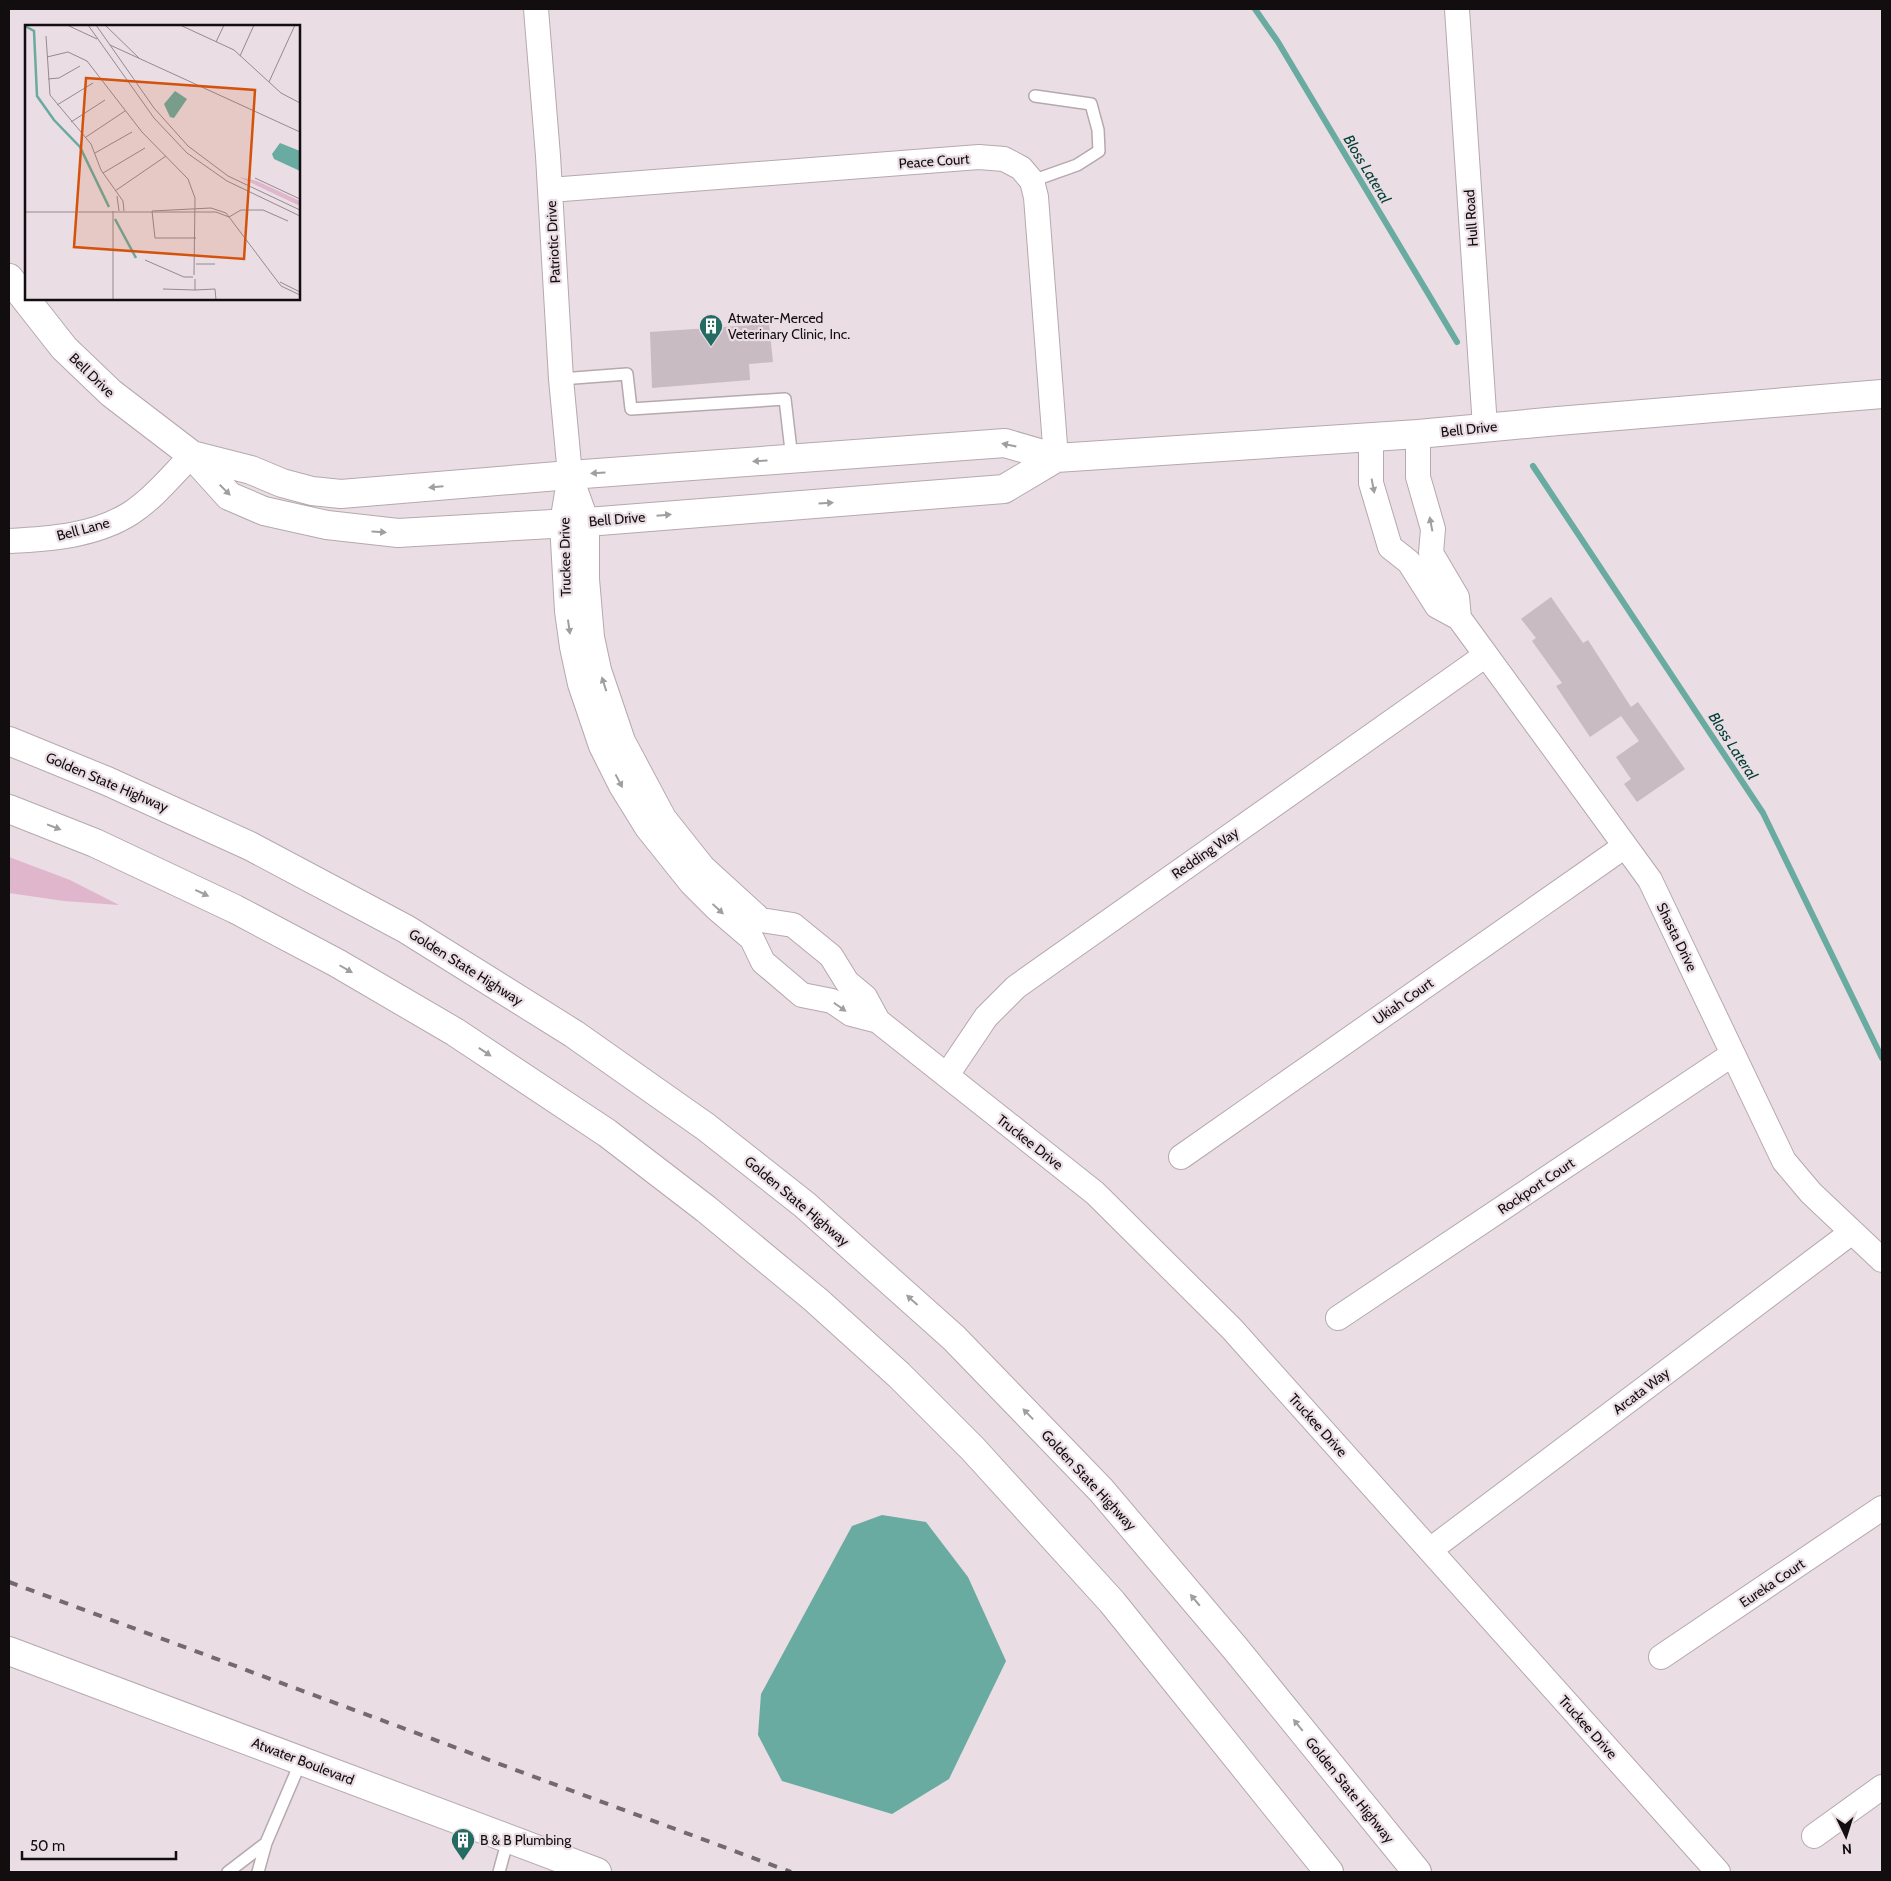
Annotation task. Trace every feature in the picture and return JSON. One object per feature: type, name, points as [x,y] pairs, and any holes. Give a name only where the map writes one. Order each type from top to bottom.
[{"type":"main road","name":"Bell Drive","points":[[9,278],[25,298]]},
{"type":"main road","name":"Bell Drive","points":[[26,300],[64,348],[110,393],[192,454],[229,496],[264,511],[327,526],[398,534],[1004,489],[1056,458]]},
{"type":"main road","name":"Bell Drive","points":[[192,454],[251,470],[282,483],[305,489],[341,494],[1005,443],[1056,458],[1371,438],[1882,394]]},
{"type":"main road","name":"Golden State Highway","points":[[9,741],[107,781],[250,846],[406,929],[574,1034],[706,1127],[805,1205],[954,1338],[1102,1490],[1235,1648],[1417,1872]]},
{"type":"main road","points":[[9,809],[95,843],[209,896],[336,963],[455,1032],[607,1133],[706,1209],[816,1300],[900,1375],[973,1449],[1112,1602],[1329,1872]]},
{"type":"main road","name":"Atwater Boulevard","points":[[9,1651],[597,1872]]},
{"type":"street","name":"Patriotic Drive","points":[[536,9],[550,190],[561,379],[570,475]]},
{"type":"street","name":"Hull Road","points":[[1457,9],[1485,428]]},
{"type":"street","name":"Peace Court","points":[[550,190],[980,157],[1004,159],[1021,168],[1032,181]]},
{"type":"street","points":[[1032,181],[1036,197],[1056,458]]},
{"type":"street","points":[[1409,562],[1424,562],[1431,553],[1434,528],[1418,477],[1418,434]]},
{"type":"street","name":"Shasta Drive","points":[[1371,438],[1371,484],[1390,547],[1409,562],[1437,606],[1459,618],[1650,880],[1784,1161],[1810,1193],[1882,1260]]},
{"type":"street","name":"Bell Lane","points":[[9,541],[68,536],[99,527],[131,513],[159,489],[192,454]]},
{"type":"street","name":"Truckee Drive","points":[[570,475],[574,522],[567,611],[580,684],[623,741],[664,818],[691,883],[717,909],[752,939],[763,962],[802,995],[832,1001],[851,1014],[878,1021]]},
{"type":"street","name":"Shasta Drive","points":[[1431,553],[1457,597],[1459,618]]},
{"type":"street","name":"Redding Way","points":[[946,1075],[986,1017],[1016,987],[1486,655]]},
{"type":"street","name":"Ukiah Court","points":[[1181,1157],[1626,846]]},
{"type":"street","name":"Truckee Drive","points":[[676,848],[703,867],[761,920],[793,925],[831,956],[847,982],[865,997],[878,1021],[1095,1193],[1232,1329],[1718,1872]]},
{"type":"street","points":[[763,962],[768,938],[778,930],[793,925]]},
{"type":"street","points":[[802,995],[818,992],[830,985],[834,975],[831,956]]},
{"type":"street","name":"Rockport Court","points":[[1338,1318],[1733,1054]]},
{"type":"street","name":"Arcata Way","points":[[1430,1550],[1852,1232]]},
{"type":"street","name":"Eureka Court","points":[[1662,1657],[1882,1508]]},
{"type":"street","points":[[1814,1836],[1882,1787]]},
{"type":"lane","points":[[1032,181],[1077,165],[1099,152],[1098,130],[1091,104],[1035,96]]},
{"type":"lane","points":[[561,379],[627,374],[631,410],[786,399],[792,458]]},
{"type":"lane","points":[[258,1872],[266,1843],[301,1761]]},
{"type":"lane","points":[[499,1872],[508,1839]]},
{"type":"lane","points":[[228,1872],[266,1843]]},
{"type":"shaded area","points":[[9,857],[70,880],[119,905],[64,901],[9,893]]},
{"type":"shaded area","points":[[882,1515],[926,1522],[968,1577],[1006,1661],[949,1779],[892,1814],[782,1781],[758,1735],[761,1694],[852,1526]]},
{"type":"building","name":"Atwater-Merced Veterinary Clinic, Inc.","points":[[769,324],[773,362],[749,364],[750,380],[652,388],[650,332]]},
{"type":"building","points":[[1551,597],[1583,643],[1588,640],[1631,707],[1638,702],[1685,769],[1637,802],[1624,784],[1631,779],[1616,757],[1639,741],[1621,716],[1590,737],[1556,686],[1562,683],[1532,641],[1536,638],[1521,619]]},
{"type":"waterway","name":"Bloss Lateral","points":[[1255,9],[1278,42],[1457,342]]},
{"type":"waterway","name":"Bloss Lateral","points":[[1533,466],[1763,813],[1882,1058]]},
{"type":"railway","points":[[9,1582],[791,1872]]},
{"type":"place","name":"Atwater-Merced Veterinary Clinic, Inc.","points":[[711,347]]},
{"type":"place","name":"B & B Plumbing","points":[[463,1861]]}]
